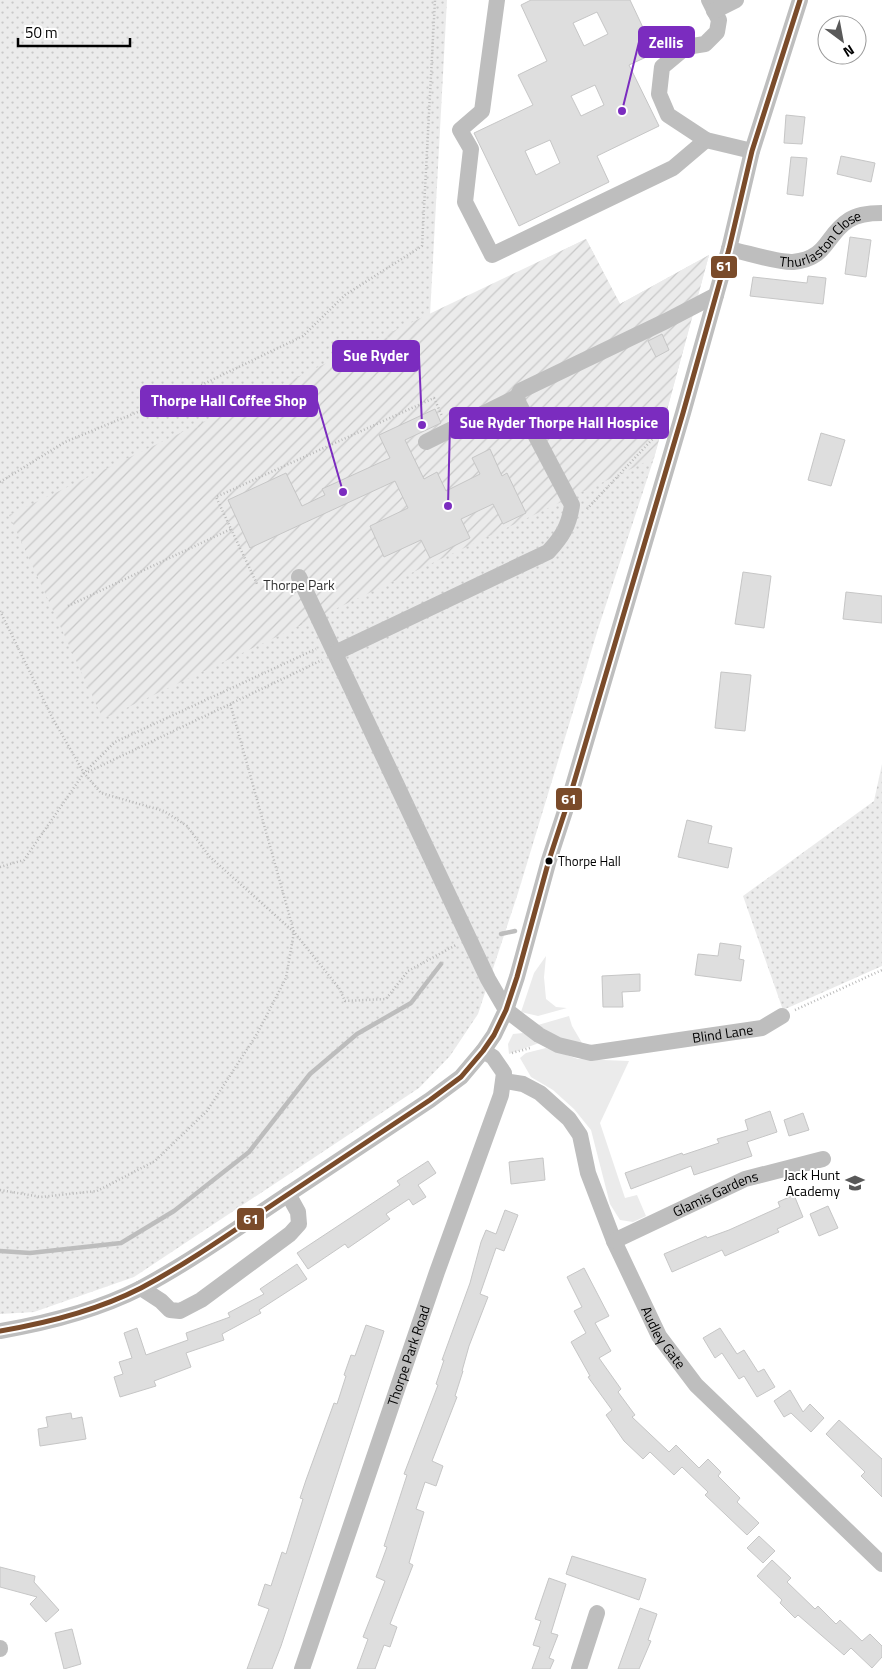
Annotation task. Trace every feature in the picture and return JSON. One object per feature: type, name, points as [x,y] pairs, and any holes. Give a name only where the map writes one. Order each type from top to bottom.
[{"type":"street","points":[[497,0],[482,111],[460,130],[471,149],[466,202],[492,255],[673,168],[706,140]]},
{"type":"street","points":[[736,0],[712,6],[719,20],[717,32],[705,44],[686,47],[662,67],[659,94],[668,115],[706,140],[752,151]]},
{"type":"street","points":[[0,1331],[54,1320],[100,1305],[140,1288],[218,1241],[430,1100],[461,1077],[494,1035],[506,1010],[681,419],[729,249],[752,151],[800,0]]},
{"type":"street","name":"Thurlaston Close","points":[[729,249],[791,262],[808,259],[823,250],[849,219],[866,214],[882,213]]},
{"type":"street","points":[[426,442],[517,397],[520,391],[529,386],[666,321],[716,295]]},
{"type":"street","points":[[333,648],[548,552],[563,536],[570,521],[572,505],[517,397]]},
{"type":"street","points":[[299,577],[488,979],[506,1010]]},
{"type":"street","name":"Blind Lane","points":[[506,1010],[539,1035],[552,1042],[591,1053],[611,1052],[762,1028],[782,1016]]},
{"type":"street","points":[[483,1051],[493,1057],[500,1065],[505,1081]]},
{"type":"street","name":"Audley Gate","points":[[505,1081],[523,1084],[540,1092],[569,1119],[580,1135],[588,1173],[614,1241],[659,1336],[696,1385],[882,1564]]},
{"type":"street","name":"Thorpe Park Road","points":[[302,1669],[433,1282],[498,1108],[505,1081]]},
{"type":"street","name":"Glamis Gardens","points":[[614,1241],[745,1179],[823,1159]]},
{"type":"street","points":[[140,1288],[161,1301],[170,1310],[180,1311],[201,1300],[290,1234],[299,1224],[298,1212],[288,1194]]},
{"type":"street","points":[[579,1669],[597,1613]]},
{"type":"path","points":[[0,482],[65,442],[191,390],[303,336],[345,295],[422,246],[435,0]]},
{"type":"path","points":[[258,586],[216,497],[434,398],[450,431]]},
{"type":"path","points":[[583,514],[671,419],[681,419]]},
{"type":"path","points":[[68,606],[231,529]]},
{"type":"path","points":[[0,611],[53,719],[84,773],[101,792],[164,811],[188,826],[209,856],[294,932],[339,988],[345,1001],[386,999],[408,971],[469,938]]},
{"type":"path","points":[[84,773],[230,703],[333,648]]},
{"type":"path","points":[[0,867],[24,860],[84,773],[115,742],[333,648]]},
{"type":"path","points":[[0,1190],[41,1197],[97,1191],[155,1161],[207,1111],[257,1034],[286,978],[294,932],[230,703]]},
{"type":"path","points":[[782,1016],[882,970]]},
{"type":"green space","name":"Thorpe Park","points":[[0,0],[447,0],[430,315],[586,239],[620,304],[709,255],[654,458],[598,629],[518,893],[478,1014],[450,1056],[419,1088],[134,1277],[34,1312],[0,1314]]},
{"type":"green space","points":[[586,239],[620,304],[709,255],[654,458],[103,719],[9,515]]},
{"type":"green space","points":[[882,764],[882,966],[783,1010],[743,896],[874,801]]},
{"type":"green space","points":[[546,956],[544,977],[546,999],[556,1007],[567,1008],[538,1016],[521,1012],[534,973]]},
{"type":"green space","points":[[569,1016],[572,1026],[582,1043],[574,1047],[538,1025]]},
{"type":"green space","points":[[523,1033],[539,1043],[509,1054],[508,1044],[513,1034]]},
{"type":"green space","points":[[546,1048],[578,1059],[629,1061],[600,1123],[625,1198],[637,1195],[646,1216],[633,1222],[620,1220],[610,1204],[591,1130],[574,1109],[553,1090],[531,1077],[520,1058],[526,1053]]},
{"type":"building","points":[[531,0],[630,0],[655,53],[629,65],[659,126],[597,156],[609,182],[519,226],[474,133],[533,105],[518,75],[547,61],[521,5]],"holes":[[[597,12],[608,34],[584,46],[573,23]],[[595,85],[604,105],[581,116],[571,96]],[[550,140],[560,163],[536,175],[525,151]]]},
{"type":"building","points":[[786,115],[805,117],[802,144],[784,143]]},
{"type":"building","points":[[841,156],[875,163],[871,182],[837,174]]},
{"type":"building","points":[[791,157],[807,158],[803,196],[787,194]]},
{"type":"building","points":[[850,237],[871,240],[866,277],[845,274]]},
{"type":"building","points":[[808,276],[826,278],[823,304],[750,296],[753,277],[807,283]]},
{"type":"building","points":[[662,334],[669,350],[656,357],[648,341]]},
{"type":"building","points":[[435,409],[441,423],[405,440],[424,479],[437,472],[446,491],[480,474],[472,458],[490,449],[502,476],[507,473],[526,513],[503,524],[493,504],[461,519],[470,538],[430,558],[421,540],[384,557],[370,526],[408,508],[395,481],[250,548],[228,500],[286,473],[302,506],[325,495],[322,489],[390,458],[379,435]]},
{"type":"building","points":[[821,433],[845,440],[831,486],[808,480]]},
{"type":"building","points":[[743,572],[771,576],[764,628],[735,624]]},
{"type":"building","points":[[846,592],[882,596],[882,623],[843,619]]},
{"type":"building","points":[[721,672],[751,675],[745,731],[715,728]]},
{"type":"building","points":[[687,820],[712,826],[708,843],[732,848],[728,868],[678,857]]},
{"type":"building","points":[[720,943],[741,946],[739,959],[744,960],[741,981],[695,975],[698,954],[718,956]]},
{"type":"building","points":[[640,974],[640,991],[622,992],[623,1007],[603,1007],[602,976]]},
{"type":"building","points":[[770,1111],[777,1132],[747,1142],[752,1156],[694,1175],[691,1166],[631,1189],[625,1173],[682,1153],[683,1155],[719,1143],[717,1139],[748,1130],[745,1120]]},
{"type":"building","points":[[803,1113],[809,1130],[789,1136],[784,1120]]},
{"type":"building","points":[[543,1158],[545,1180],[511,1184],[509,1162]]},
{"type":"building","points":[[428,1161],[436,1173],[418,1185],[426,1197],[413,1205],[409,1199],[386,1214],[390,1219],[367,1235],[348,1248],[345,1244],[308,1269],[297,1253],[400,1185],[397,1181]]},
{"type":"building","points":[[794,1195],[803,1217],[777,1229],[779,1232],[725,1256],[722,1250],[672,1272],[664,1254],[706,1236],[707,1238],[729,1230],[780,1207],[778,1202]]},
{"type":"building","points":[[828,1206],[838,1228],[819,1236],[810,1214]]},
{"type":"building","points":[[505,1210],[518,1215],[504,1251],[496,1248],[480,1294],[488,1297],[469,1346],[455,1396],[457,1397],[432,1461],[443,1466],[436,1486],[425,1482],[416,1509],[424,1512],[409,1563],[413,1565],[390,1624],[397,1627],[390,1647],[384,1645],[375,1669],[357,1669],[368,1639],[363,1637],[385,1581],[376,1577],[387,1547],[384,1546],[407,1475],[404,1474],[438,1385],[436,1384],[444,1360],[442,1360],[470,1283],[481,1242],[486,1230],[496,1234]]},
{"type":"building","points":[[297,1264],[307,1279],[259,1310],[261,1313],[222,1334],[224,1340],[186,1353],[191,1367],[154,1381],[156,1386],[120,1397],[114,1377],[123,1374],[119,1362],[132,1358],[124,1333],[137,1328],[146,1355],[188,1340],[186,1333],[230,1317],[228,1313],[264,1294],[260,1289]]},
{"type":"building","points":[[584,1268],[609,1316],[595,1323],[611,1351],[599,1358],[621,1389],[618,1392],[635,1415],[632,1417],[669,1452],[676,1445],[699,1468],[708,1459],[721,1472],[718,1476],[740,1498],[737,1502],[759,1523],[747,1535],[705,1495],[708,1492],[682,1467],[674,1475],[650,1452],[643,1459],[624,1441],[606,1415],[612,1410],[588,1377],[590,1376],[571,1342],[586,1333],[574,1311],[582,1307],[567,1277]]},
{"type":"building","points":[[366,1325],[384,1331],[281,1646],[272,1669],[247,1669],[269,1609],[258,1605],[265,1584],[271,1586],[282,1552],[286,1554],[303,1499],[300,1498],[306,1480],[334,1403],[337,1404],[351,1355],[355,1356]]},
{"type":"building","points":[[720,1328],[737,1354],[744,1350],[758,1372],[764,1369],[775,1387],[757,1397],[744,1376],[739,1379],[722,1353],[715,1358],[703,1338]]},
{"type":"building","points":[[790,1390],[803,1412],[810,1404],[824,1418],[811,1432],[791,1413],[784,1417],[774,1401]]},
{"type":"building","points":[[71,1413],[72,1419],[82,1417],[86,1439],[40,1446],[38,1429],[48,1427],[46,1417]]},
{"type":"building","points":[[839,1420],[882,1459],[882,1497],[861,1476],[865,1472],[826,1434]]},
{"type":"building","points":[[759,1536],[775,1551],[763,1563],[747,1548]]},
{"type":"building","points":[[572,1556],[646,1579],[639,1600],[566,1574]]},
{"type":"building","points":[[772,1560],[791,1578],[787,1582],[815,1609],[818,1606],[836,1624],[840,1620],[862,1641],[870,1634],[882,1646],[882,1657],[872,1668],[851,1648],[844,1655],[798,1615],[795,1618],[780,1603],[782,1600],[757,1576]]},
{"type":"building","points":[[0,1567],[35,1576],[34,1582],[59,1610],[46,1622],[30,1604],[37,1597],[0,1587]]},
{"type":"building","points":[[549,1578],[566,1584],[551,1633],[558,1635],[549,1658],[554,1660],[550,1669],[532,1669],[540,1647],[533,1645],[541,1621],[535,1619]]},
{"type":"building","points":[[640,1608],[657,1614],[648,1640],[651,1641],[639,1669],[618,1669]]},
{"type":"building","points":[[72,1629],[81,1664],[64,1669],[55,1633]]},
{"type":"waterway","points":[[501,934],[515,931]]},
{"type":"waterway","points":[[0,1251],[30,1253],[121,1243],[174,1211],[249,1152],[310,1074],[357,1034],[411,1003],[441,964]]},
{"type":"transit line","name":"61","points":[[0,1331],[54,1320],[107,1303],[141,1288],[177,1267],[430,1100],[461,1077],[494,1035],[506,1010],[517,977],[549,860],[570,796],[683,413],[729,249],[752,151],[800,0]]},
{"type":"place","name":"Zellis","points":[[622,111]]},
{"type":"place","name":"Sue Ryder","points":[[422,425]]},
{"type":"place","name":"Thorpe Hall Coffee Shop","points":[[343,492]]},
{"type":"place","name":"Sue Ryder Thorpe Hall Hospice","points":[[448,506]]},
{"type":"place","name":"Thorpe Hall","points":[[549,861]]},
{"type":"place","name":"Jack Hunt Academy","points":[[855,1183]]}]
